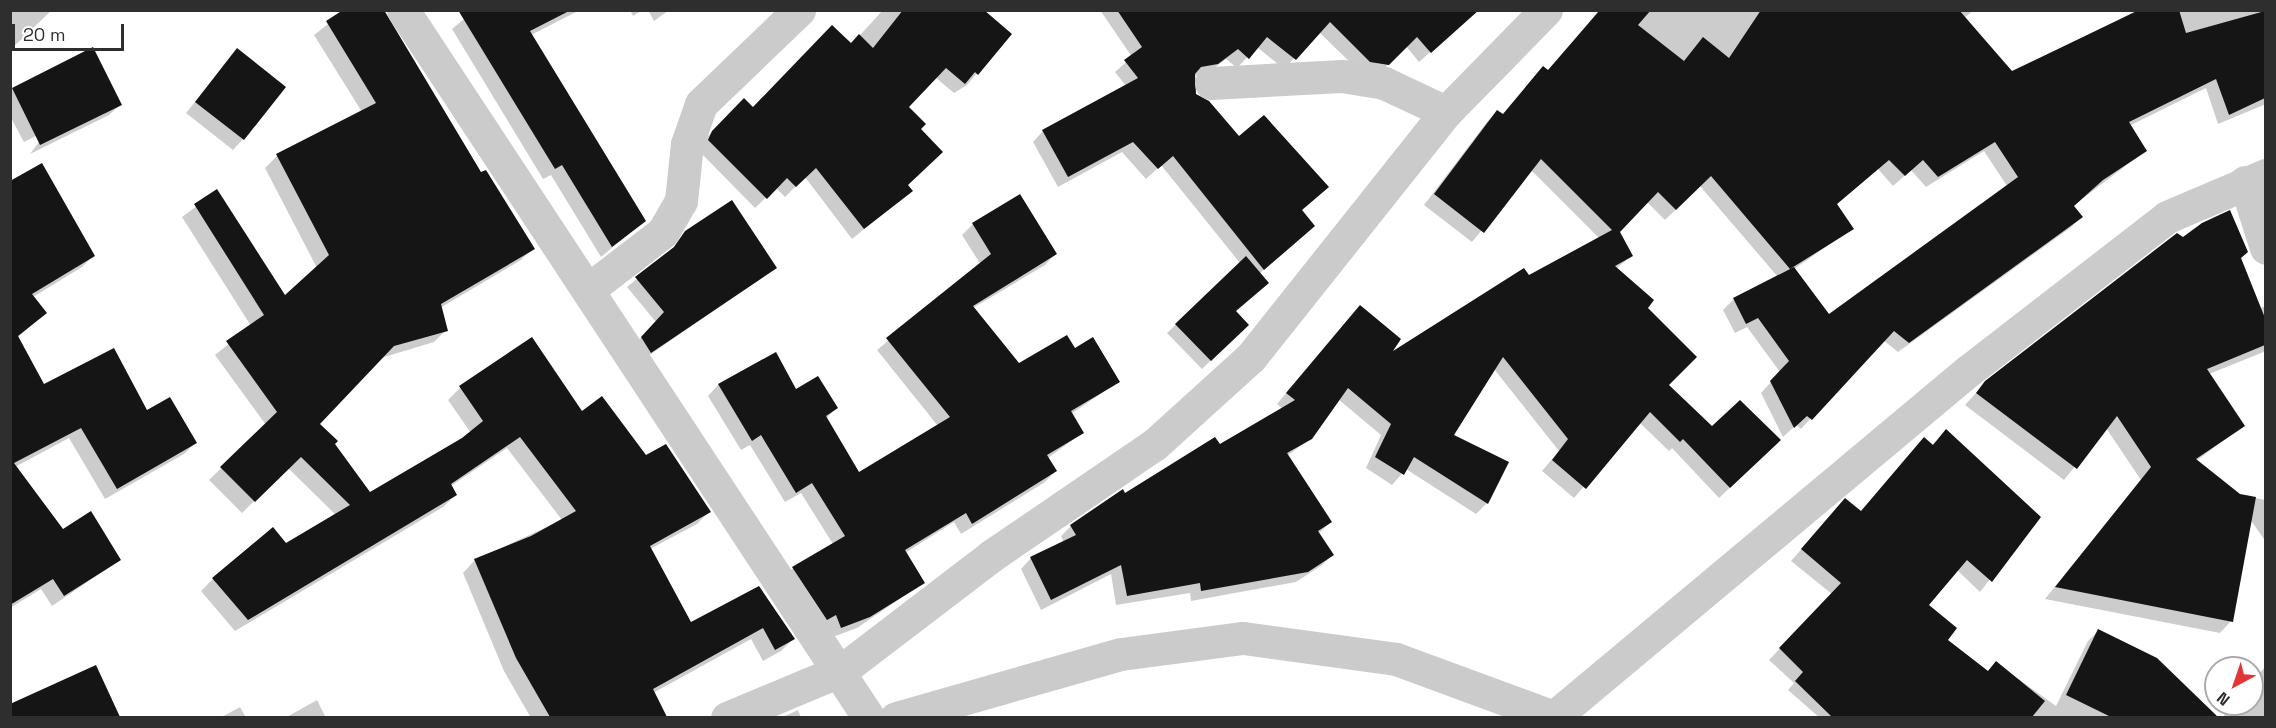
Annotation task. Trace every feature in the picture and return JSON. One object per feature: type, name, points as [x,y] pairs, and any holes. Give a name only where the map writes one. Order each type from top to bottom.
[{"type":"street","points":[[403,10],[842,670],[869,717]]},
{"type":"street","points":[[589,289],[663,232],[681,201],[687,144],[701,104],[799,10]]},
{"type":"street","points":[[727,717],[842,670],[991,556],[1154,445],[1251,357],[1446,112],[1546,10]]},
{"type":"street","points":[[1212,83],[1342,76],[1384,83],[1446,112]]},
{"type":"street","points":[[896,717],[1121,654],[1243,638],[1396,659],[1555,717],[1968,371],[2167,218],[2255,179],[2265,248]]},
{"type":"building","points":[[343,10],[384,10],[481,172],[486,170],[535,249],[441,304],[448,331],[394,346],[320,424],[338,441],[335,444],[370,492],[462,438],[483,421],[459,386],[532,337],[582,411],[602,396],[646,455],[666,444],[711,512],[650,546],[691,622],[759,586],[795,639],[775,650],[763,628],[653,689],[667,717],[550,717],[516,658],[474,559],[531,536],[576,511],[520,437],[451,484],[457,495],[248,620],[212,578],[273,527],[286,543],[350,505],[301,457],[255,502],[220,467],[277,412],[226,341],[264,315],[194,204],[217,189],[285,295],[329,255],[276,154],[376,103],[326,21]]},
{"type":"building","points":[[458,10],[571,10],[530,31],[646,221],[612,247],[562,165],[555,169]]},
{"type":"building","points":[[903,10],[984,10],[1012,34],[978,75],[975,72],[965,84],[946,68],[909,107],[926,124],[921,129],[943,152],[908,185],[913,191],[864,229],[816,168],[796,187],[787,178],[767,199],[708,140],[712,131],[744,98],[753,107],[832,25],[851,43],[859,34],[873,48]]},
{"type":"building","points":[[1117,10],[1479,10],[1431,53],[1417,37],[1389,65],[1370,62],[1330,22],[1296,60],[1267,37],[1249,59],[1238,49],[1218,64],[1201,67],[1195,74],[1196,94],[1209,101],[1239,136],[1264,115],[1329,187],[1302,210],[1315,226],[1264,270],[1173,156],[1158,169],[1133,142],[1068,177],[1042,130],[1138,78],[1124,60],[1142,47]]},
{"type":"building","points":[[1600,10],[1651,10],[1638,25],[1684,61],[1703,37],[1729,58],[1761,10],[1959,10],[2012,71],[2139,10],[2179,10],[2186,33],[2265,11],[2265,98],[2229,115],[2216,79],[2129,122],[2147,151],[2103,180],[2074,206],[2083,217],[1909,343],[1894,331],[1812,420],[1807,416],[1794,428],[1770,381],[1789,361],[1758,318],[1746,324],[1733,298],[1794,267],[1829,314],[2018,177],[1995,142],[1938,177],[1923,160],[1905,176],[1889,160],[1837,204],[1854,229],[1790,269],[1711,176],[1676,210],[1658,192],[1620,232],[1633,256],[1615,266],[1654,300],[1648,308],[1697,357],[1669,385],[1712,426],[1740,400],[1781,440],[1730,488],[1683,439],[1680,442],[1650,412],[1586,489],[1552,460],[1568,439],[1503,357],[1454,435],[1509,462],[1488,504],[1414,457],[1404,475],[1375,457],[1391,424],[1348,388],[1312,439],[1287,453],[1332,522],[1318,531],[1334,555],[1308,572],[1201,591],[1200,583],[1127,596],[1121,565],[1051,600],[1030,557],[1076,535],[1070,525],[1123,489],[1125,493],[1215,437],[1220,444],[1295,400],[1286,393],[1360,305],[1401,339],[1393,351],[1524,268],[1529,275],[1612,230],[1541,159],[1484,233],[1434,194],[1497,110],[1503,114],[1543,66],[1548,70]]},
{"type":"building","points":[[93,47],[122,105],[40,145],[12,88]]},
{"type":"building","points":[[237,48],[286,87],[244,140],[195,102]]},
{"type":"building","points":[[42,163],[95,256],[32,294],[47,313],[18,336],[44,384],[114,348],[147,410],[170,397],[197,443],[117,489],[81,428],[14,463],[63,529],[91,511],[121,560],[64,596],[53,579],[10,605],[10,181]]},
{"type":"building","points":[[1020,194],[1057,254],[973,306],[1019,363],[1067,335],[1075,348],[1093,337],[1120,382],[1071,411],[1084,433],[1047,455],[1057,471],[972,524],[966,513],[905,550],[925,583],[870,617],[841,628],[836,615],[827,620],[792,567],[845,536],[812,483],[796,493],[761,435],[752,441],[718,384],[776,352],[796,389],[818,376],[838,408],[826,416],[859,472],[950,417],[886,338],[991,254],[972,223]]},
{"type":"building","points":[[732,200],[777,268],[651,353],[641,337],[664,312],[635,277],[674,247],[685,231]]},
{"type":"building","points":[[2230,210],[2248,252],[2241,258],[2265,318],[2265,345],[2207,369],[2245,426],[2196,459],[2240,494],[2256,497],[2233,622],[2055,587],[2151,467],[2117,416],[2077,469],[1976,393],[1985,381],[2177,233],[2183,237],[2202,223]]},
{"type":"building","points":[[1246,256],[1269,283],[1236,311],[1249,325],[1211,361],[1175,324]]},
{"type":"building","points":[[1946,429],[2041,517],[1992,582],[1967,560],[1929,605],[1957,628],[1948,640],[1988,671],[1996,661],[2045,701],[2032,717],[1832,717],[1795,681],[1803,672],[1779,648],[1841,583],[1801,549],[1845,498],[1861,511],[1924,437],[1933,445]]},
{"type":"building","points":[[2098,629],[2157,658],[2204,703],[2204,716],[2218,717],[2111,717],[2066,695]]},
{"type":"building","points":[[96,665],[120,717],[10,717],[10,704]]}]
